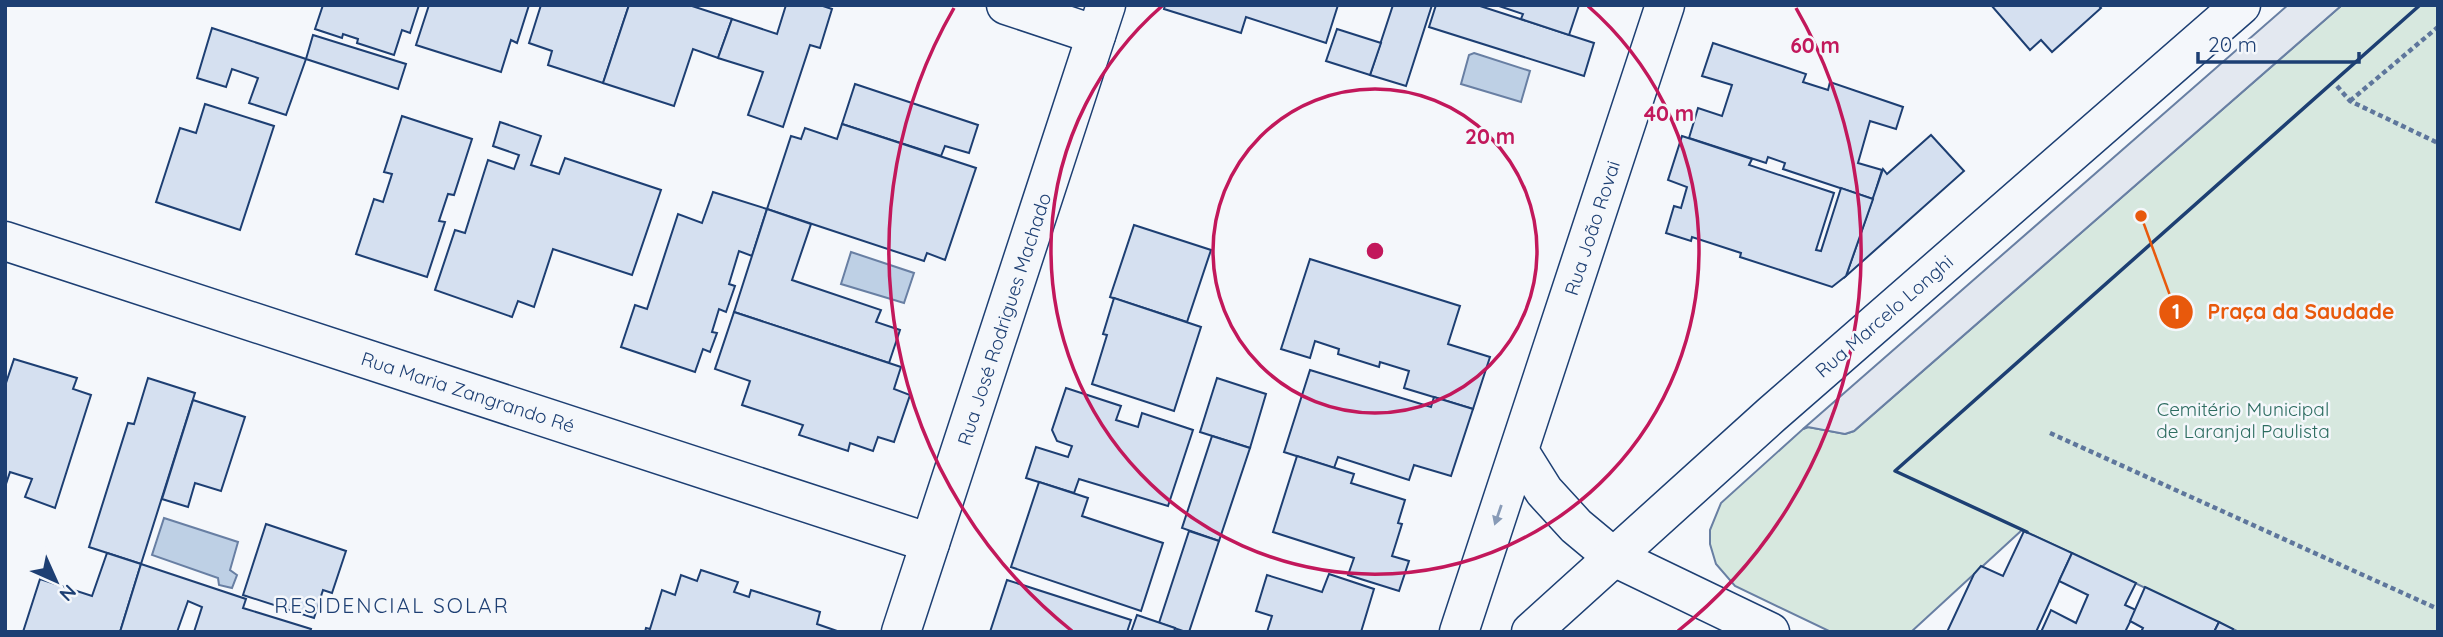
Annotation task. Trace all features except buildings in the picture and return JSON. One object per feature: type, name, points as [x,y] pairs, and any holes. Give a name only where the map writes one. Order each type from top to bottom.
[{"type":"street","points":[[1006,5],[1101,20]]},
{"type":"street","name":"Rua João Rovai","points":[[1459,632],[1665,5]]},
{"type":"street","name":"Rua Marcelo Longhi","points":[[1531,632],[1612,556],[2241,5]]},
{"type":"street","name":"Rua José Rodrigues Machado","points":[[901,632],[1101,20]]},
{"type":"street","name":"Rua Maria Zangrando Ré","points":[[5,241],[930,543]]},
{"type":"street","points":[[1520,450],[1544,491],[1576,526],[1612,556],[1770,632]]},
{"type":"path","points":[[2350,101],[2438,27]]},
{"type":"path","points":[[2337,86],[2350,101],[2438,143]]},
{"type":"path","points":[[2050,433],[2438,609]]},
{"type":"green space","name":"Cemitério Municipal de Laranjal Paulista","points":[[2342,5],[2438,5],[2438,632],[2239,632],[2022,530],[1911,632],[1831,632],[1735,586],[1716,564],[1710,544],[1710,530],[1721,503],[1803,429],[1808,427],[1845,434],[1854,431]]},
{"type":"shaded area","points":[[2288,5],[2342,5],[1854,431],[1845,434],[1808,427],[1803,429]]},
{"type":"water","points":[[1474,53],[1530,71],[1521,102],[1461,84],[1469,55]]},
{"type":"water","points":[[851,252],[914,273],[904,303],[841,284]]},
{"type":"water","points":[[164,518],[238,542],[230,570],[237,575],[232,588],[219,585],[218,578],[152,555]]},
{"type":"wall","points":[[2027,532],[1895,471],[2420,5]]},
{"type":"place","name":"Praça da Saudade","points":[[2141,216]]},
{"type":"district","name":"RESIDENCIAL SOLAR","points":[[392,606]]}]
